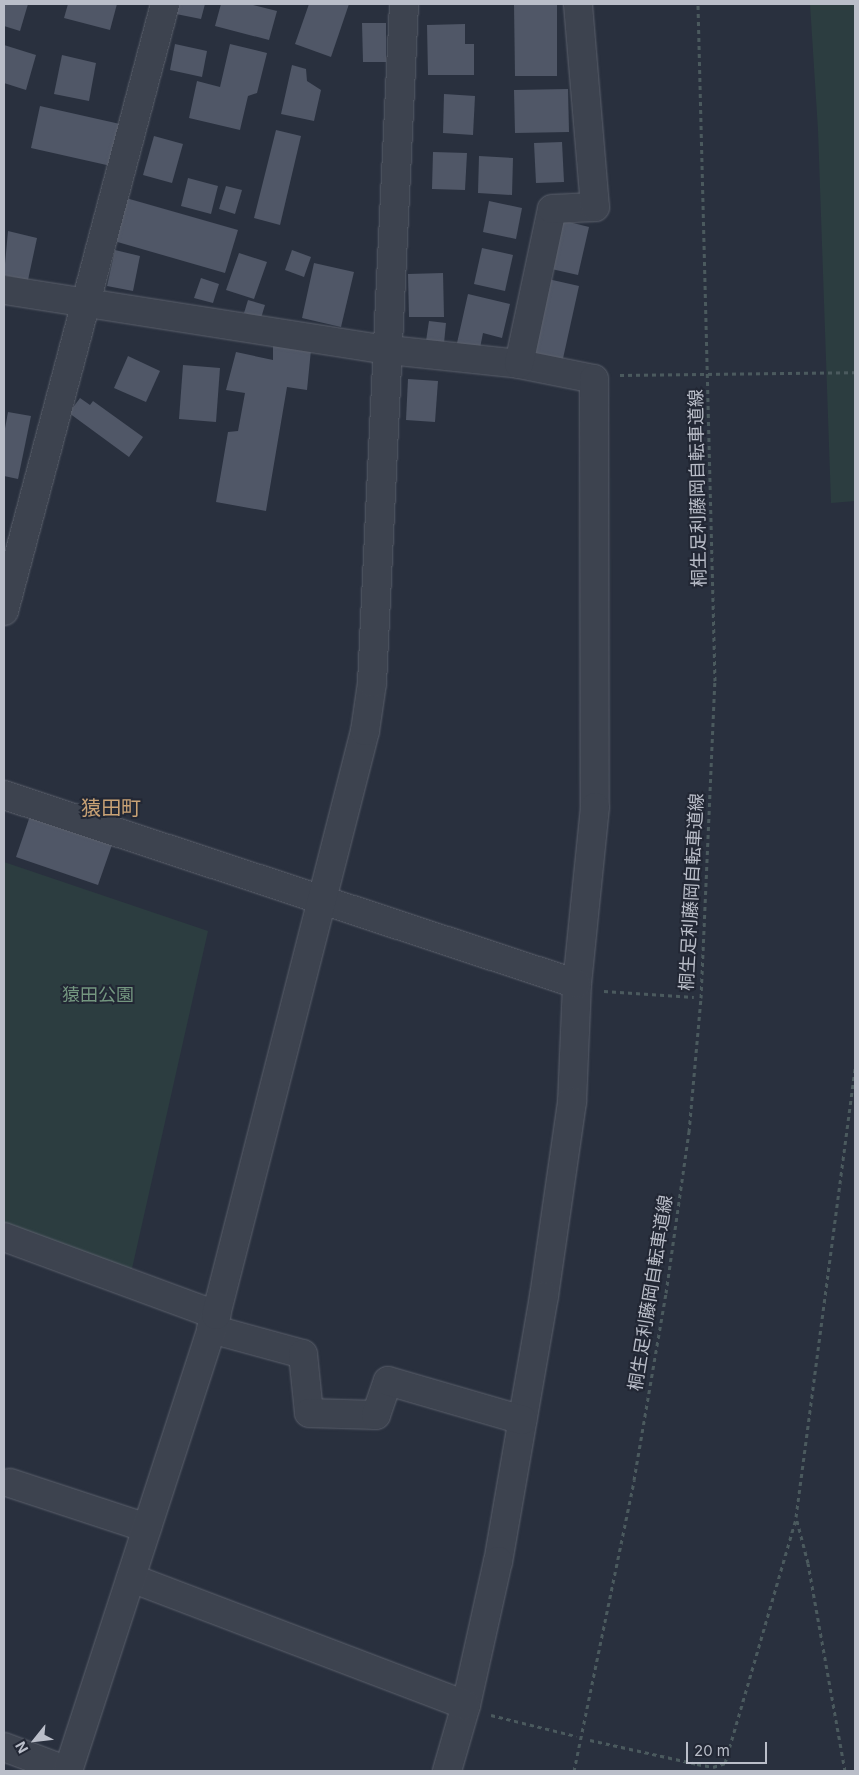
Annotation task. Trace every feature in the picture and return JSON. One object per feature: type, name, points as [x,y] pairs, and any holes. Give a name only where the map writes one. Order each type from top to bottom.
[{"type":"street","points":[[4,611],[165,4]]},
{"type":"street","points":[[4,1747],[68,1771],[213,1322],[286,1045],[320,900],[366,731],[372,683],[404,4]]},
{"type":"street","points":[[519,364],[552,209],[595,207],[578,4]]},
{"type":"street","points":[[4,290],[389,350],[519,364],[594,379],[595,807],[577,984],[572,1102],[544,1296],[498,1561],[466,1705],[447,1771]]},
{"type":"street","points":[[4,795],[577,984]]},
{"type":"street","points":[[4,1237],[213,1322],[304,1354],[309,1413],[376,1415],[388,1381],[522,1420]]},
{"type":"street","points":[[10,1483],[147,1528]]},
{"type":"street","points":[[131,1578],[466,1705]]},
{"type":"path","name":"桐生足利藤岡自転車道線","points":[[574,1771],[636,1470],[666,1293],[688,1132],[701,998],[715,681],[710,375],[698,4]]},
{"type":"path","points":[[623,374],[710,375],[855,372]]},
{"type":"path","points":[[609,991],[694,997]]},
{"type":"path","points":[[590,1740],[697,1764],[713,1766],[725,1763],[796,1517],[855,1066]]},
{"type":"path","points":[[796,1517],[808,1563],[845,1771]]},
{"type":"path","points":[[495,1716],[576,1736]]},
{"type":"green space","points":[[810,4],[855,4],[855,501],[831,503],[818,130]]},
{"type":"green space","name":"猿田公園","points":[[4,862],[208,931],[131,1273],[4,1223]]},
{"type":"building","points":[[4,4],[28,4],[20,31],[4,26]]},
{"type":"building","points":[[68,4],[117,4],[110,30],[64,18]]},
{"type":"building","points":[[179,4],[205,4],[201,19],[176,14]]},
{"type":"building","points":[[221,4],[249,4],[277,11],[269,40],[215,26]]},
{"type":"building","points":[[309,4],[349,4],[331,57],[295,44]]},
{"type":"building","points":[[514,4],[557,4],[557,76],[515,76]]},
{"type":"building","points":[[362,23],[386,23],[386,62],[363,62]]},
{"type":"building","points":[[465,24],[465,44],[474,44],[474,75],[428,75],[427,25]]},
{"type":"building","points":[[175,44],[207,51],[202,77],[170,70]]},
{"type":"building","points":[[230,44],[267,53],[257,93],[248,96],[240,130],[189,118],[197,81],[220,87]]},
{"type":"building","points":[[4,45],[36,55],[26,90],[4,83]]},
{"type":"building","points":[[62,55],[96,63],[89,101],[54,94]]},
{"type":"building","points":[[292,65],[306,69],[307,81],[321,90],[314,121],[281,114]]},
{"type":"building","points":[[568,89],[569,132],[515,133],[514,90]]},
{"type":"building","points":[[444,94],[475,96],[473,135],[443,133]]},
{"type":"building","points":[[40,106],[120,124],[111,166],[31,148]]},
{"type":"building","points":[[276,130],[301,136],[280,225],[254,218]]},
{"type":"building","points":[[154,136],[183,144],[172,183],[143,175]]},
{"type":"building","points":[[562,142],[564,182],[536,183],[534,143]]},
{"type":"building","points":[[433,152],[467,153],[465,190],[432,189]]},
{"type":"building","points":[[479,156],[513,158],[512,195],[478,193]]},
{"type":"building","points":[[188,178],[218,186],[211,214],[181,206]]},
{"type":"building","points":[[226,186],[242,190],[235,214],[219,209]]},
{"type":"building","points":[[126,198],[238,230],[225,273],[114,241]]},
{"type":"building","points":[[489,201],[522,208],[516,239],[483,232]]},
{"type":"building","points":[[557,219],[589,227],[578,275],[547,268]]},
{"type":"building","points":[[8,231],[37,238],[28,280],[4,275]]},
{"type":"building","points":[[482,248],[513,255],[505,291],[474,284]]},
{"type":"building","points":[[115,250],[140,256],[133,291],[107,286]]},
{"type":"building","points":[[292,250],[311,257],[304,277],[285,270]]},
{"type":"building","points":[[239,253],[267,262],[254,299],[226,290]]},
{"type":"building","points":[[314,263],[354,272],[341,327],[302,318]]},
{"type":"building","points":[[443,273],[444,317],[409,317],[408,274]]},
{"type":"building","points":[[201,278],[219,284],[213,303],[194,298]]},
{"type":"building","points":[[548,279],[579,286],[562,363],[531,356]]},
{"type":"building","points":[[468,294],[510,304],[502,338],[483,333],[480,348],[457,343]]},
{"type":"building","points":[[248,300],[265,305],[261,318],[244,313]]},
{"type":"building","points":[[429,321],[446,323],[444,343],[426,341]]},
{"type":"building","points":[[273,344],[311,350],[307,390],[287,387],[266,511],[216,502],[228,432],[238,431],[245,393],[226,390],[236,352],[273,360]]},
{"type":"building","points":[[128,356],[160,371],[146,402],[114,388]]},
{"type":"building","points":[[183,365],[220,368],[216,422],[179,419]]},
{"type":"building","points":[[408,379],[438,381],[435,422],[406,420]]},
{"type":"building","points":[[80,398],[90,405],[93,401],[143,437],[129,457],[69,413]]},
{"type":"building","points":[[8,412],[31,416],[18,479],[4,476],[4,434]]},
{"type":"building","points":[[31,813],[113,842],[98,885],[16,857]]},
{"type":"district","name":"猿田町","points":[[111,808]]}]
